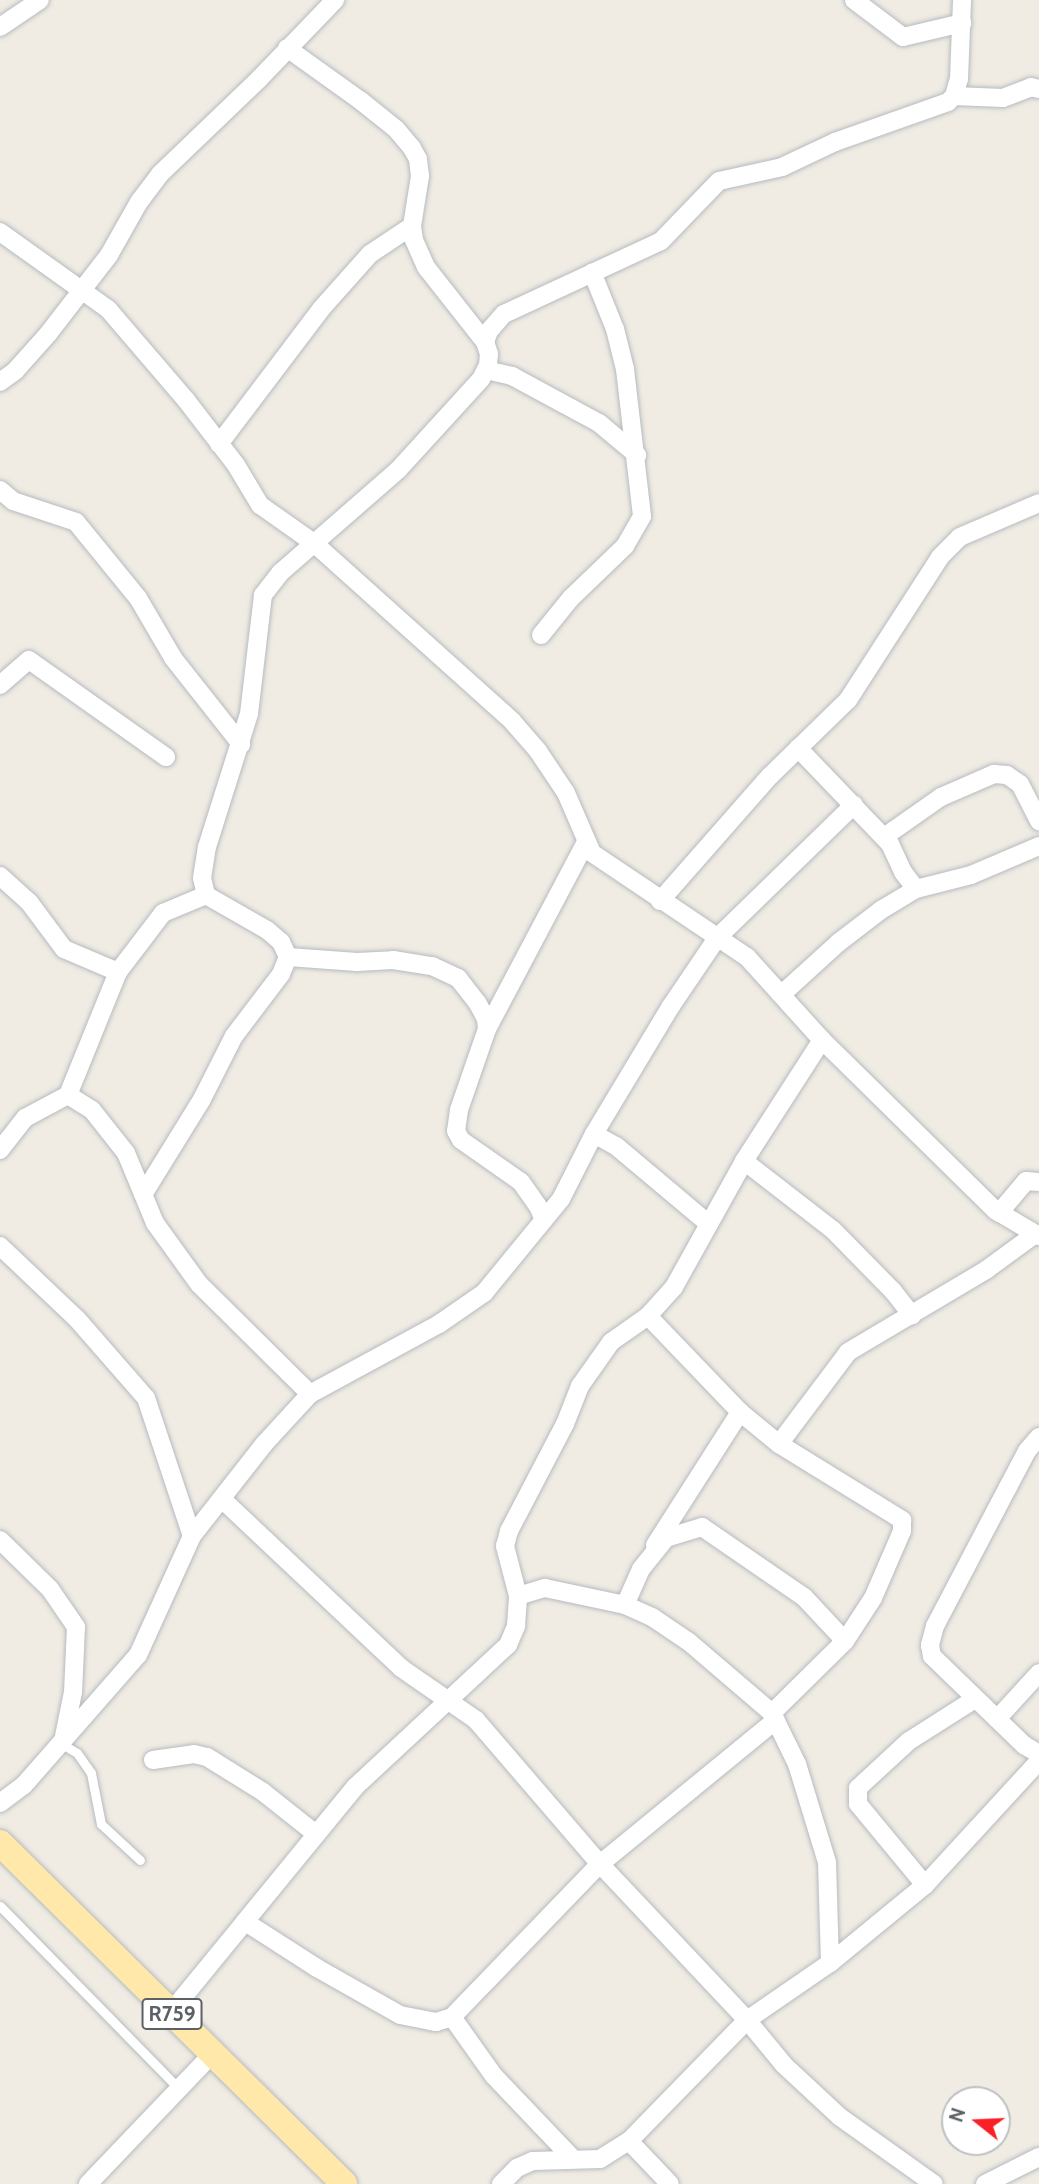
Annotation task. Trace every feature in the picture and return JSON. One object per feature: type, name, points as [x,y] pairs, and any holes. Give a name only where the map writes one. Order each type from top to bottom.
[{"type":"main road","name":"R759","points":[[0,1843],[344,2184]]},
{"type":"street","points":[[0,27],[40,0]]},
{"type":"street","points":[[0,382],[15,371],[48,334],[109,256],[133,211],[160,174],[198,140],[335,0]]},
{"type":"street","points":[[854,0],[903,37],[961,23]]},
{"type":"street","points":[[954,96],[960,69],[962,0]]},
{"type":"street","points":[[144,1193],[197,1108],[234,1036],[281,974],[288,957],[281,942],[267,930],[206,895],[202,878],[207,847],[241,744],[254,690],[263,595],[281,572],[398,470],[486,370],[489,354],[485,342],[426,267],[414,240],[412,226],[420,176],[412,148],[396,129],[370,108],[287,48]]},
{"type":"street","points":[[485,342],[489,331],[504,314],[667,237],[719,181],[782,167],[835,142],[911,113],[937,107],[954,96],[1003,98],[1031,87],[1039,89]]},
{"type":"street","points":[[219,443],[321,309],[370,254],[412,226]]},
{"type":"street","points":[[0,233],[82,289],[125,327],[219,443],[260,505],[315,544],[406,629],[466,676],[528,738],[566,793],[586,842],[600,860],[747,957],[822,1041],[999,1213],[1037,1235],[986,1270],[848,1352],[779,1444]]},
{"type":"street","points":[[541,635],[571,598],[625,546],[639,523],[643,506],[625,369],[615,329],[592,272]]},
{"type":"street","points":[[486,370],[512,376],[599,424],[636,455]]},
{"type":"street","points":[[0,490],[13,501],[76,522],[138,598],[173,658],[241,744]]},
{"type":"street","points":[[660,901],[736,813],[848,700],[940,556],[960,537],[1039,503]]},
{"type":"street","points":[[0,685],[29,660],[166,757]]},
{"type":"street","points":[[798,748],[884,837],[916,889]]},
{"type":"street","points":[[884,837],[940,797],[994,774],[1007,775],[1020,784],[1039,821]]},
{"type":"street","points":[[0,1803],[24,1786],[138,1655],[192,1536],[223,1500],[265,1443],[310,1394],[439,1324],[484,1293],[561,1199],[594,1134],[671,1006],[717,938],[854,805]]},
{"type":"street","points":[[544,1220],[538,1206],[521,1182],[461,1140],[456,1131],[459,1110],[487,1030],[586,842]]},
{"type":"street","points":[[782,994],[838,943],[881,910],[916,889],[971,875],[1039,846]]},
{"type":"street","points":[[0,876],[29,902],[64,949],[118,972]]},
{"type":"street","points":[[0,1150],[25,1118],[68,1095],[118,972],[163,913],[206,895]]},
{"type":"street","points":[[288,957],[357,962],[393,960],[432,966],[458,978],[477,1002],[486,1019],[487,1030]]},
{"type":"street","points":[[170,2012],[247,1923],[355,1787],[508,1645],[516,1626],[518,1596],[505,1546],[509,1531],[565,1424],[580,1386],[611,1342],[648,1317],[674,1287],[744,1161],[822,1041]]},
{"type":"street","points":[[68,1095],[92,1110],[126,1153],[155,1223],[199,1284],[310,1394]]},
{"type":"street","points":[[594,1134],[616,1146],[709,1224]]},
{"type":"street","points":[[744,1161],[833,1230],[893,1291],[912,1315]]},
{"type":"street","points":[[999,1213],[1026,1181],[1039,1182]]},
{"type":"street","points":[[0,1246],[77,1319],[146,1398],[192,1536]]},
{"type":"street","points":[[247,1923],[317,1968],[400,2015],[436,2022],[452,2017],[600,1864],[774,1716],[845,1641],[873,1598],[902,1531],[902,1520],[779,1444],[740,1412],[648,1317]]},
{"type":"street","points":[[625,1605],[640,1569],[740,1412]]},
{"type":"street","points":[[1039,1437],[1027,1451],[935,1626],[930,1645],[932,1656],[1024,1745],[1039,1754]]},
{"type":"street","points":[[223,1500],[401,1668],[476,1720],[600,1864],[747,2020],[784,2065],[840,2118],[934,2184]]},
{"type":"street","points":[[640,1569],[666,1538],[702,1527],[804,1597],[845,1641]]},
{"type":"street","points":[[0,1540],[50,1589],[75,1627],[73,1692],[62,1744]]},
{"type":"street","points":[[518,1596],[545,1588],[625,1605],[652,1617],[688,1642],[774,1716],[797,1764],[827,1862],[831,1963]]},
{"type":"street","points":[[996,1719],[1039,1673]]},
{"type":"street","points":[[925,1885],[858,1804],[858,1788],[909,1741],[975,1699]]},
{"type":"street","points":[[153,1760],[194,1754],[207,1757],[263,1792],[316,1834]]},
{"type":"street","points":[[501,2184],[517,2168],[533,2161],[600,2159],[629,2141],[747,2020],[831,1963],[925,1885],[1039,1761]]},
{"type":"street","points":[[452,2017],[494,2076],[573,2159]]},
{"type":"street","points":[[88,2184],[213,2053]]},
{"type":"street","points":[[629,2141],[670,2184]]},
{"type":"street","points":[[985,2184],[1039,2157]]},
{"type":"lane","points":[[62,1744],[77,1753],[91,1773],[101,1824],[140,1860]]},
{"type":"lane","points":[[0,1906],[179,2089]]}]
